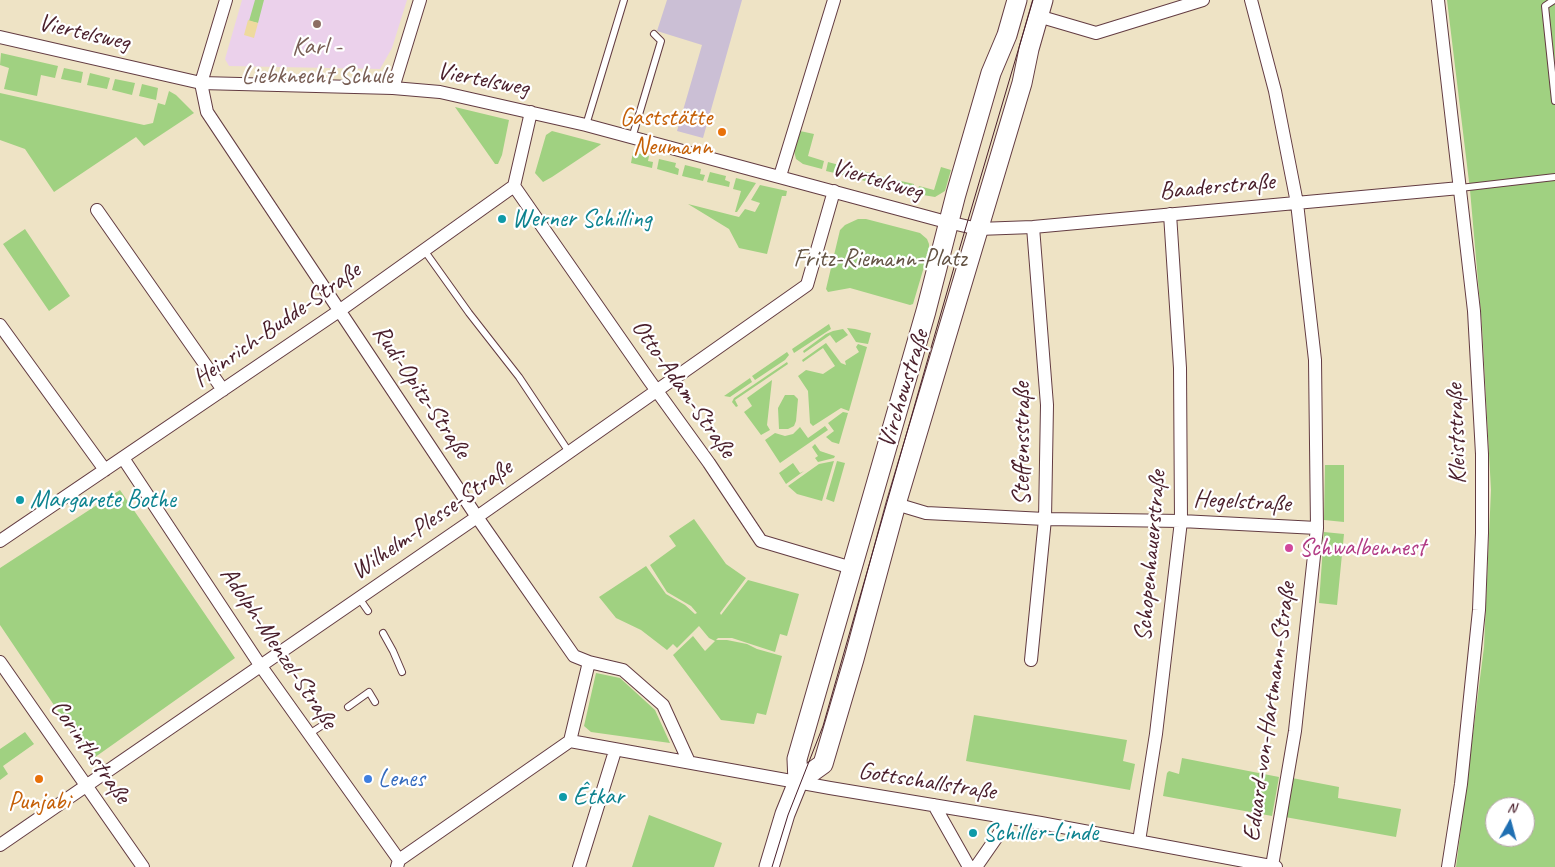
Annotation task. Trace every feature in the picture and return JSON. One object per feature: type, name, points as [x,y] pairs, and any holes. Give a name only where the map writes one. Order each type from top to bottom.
[{"type":"main road","name":"Virchowstraße","points":[[769,867],[785,814],[798,782],[797,759],[923,321],[956,194],[991,73],[1007,35],[1017,0]]},
{"type":"main road","name":"Virchowstraße","points":[[798,782],[823,764],[896,504],[1022,83],[1040,8]]},
{"type":"street","points":[[201,83],[226,0]]},
{"type":"street","points":[[393,88],[420,0]]},
{"type":"street","points":[[780,176],[834,0]]},
{"type":"street","points":[[1040,8],[1096,33],[1204,0]]},
{"type":"street","name":"Eduard-von-Hartmann-Straße","points":[[1251,0],[1275,91],[1297,203],[1314,360],[1317,528],[1295,731],[1274,866]]},
{"type":"street","name":"Kleiststraße","points":[[1438,0],[1474,311],[1482,454],[1482,533],[1479,610],[1461,784],[1448,867]]},
{"type":"street","name":"Viertelsweg","points":[[0,37],[201,83],[393,88],[440,92],[586,125],[949,223],[978,229]]},
{"type":"street","name":"Rudi-Opitz-Straße","points":[[201,83],[207,112],[477,517],[574,656],[589,662],[623,670],[663,705],[689,762]]},
{"type":"street","points":[[514,186],[530,112]]},
{"type":"street","name":"Heinrich-Budde-Straße","points":[[0,542],[339,311],[514,186]]},
{"type":"street","name":"Otto-Adam-Straße","points":[[514,186],[656,391],[709,463],[761,541],[852,568]]},
{"type":"street","name":"Baaderstraße","points":[[978,229],[1033,227],[1460,188]]},
{"type":"street","name":"Wilhelm-Plesse-Straße","points":[[0,845],[477,517],[807,285],[834,191]]},
{"type":"street","points":[[97,210],[223,390]]},
{"type":"street","name":"Schopenhauerstraße","points":[[1139,841],[1156,734],[1181,521],[1180,368],[1170,214]]},
{"type":"street","name":"Steffensstraße","points":[[1030,660],[1045,519],[1047,405],[1033,227]]},
{"type":"street","points":[[0,325],[105,470]]},
{"type":"street","name":"Adolph-Menzel-Straße","points":[[123,458],[260,665],[310,734],[398,864]]},
{"type":"street","name":"Hegelstraße","points":[[896,504],[926,513],[1045,519],[1181,521],[1317,528]]},
{"type":"street","name":"Corinthstraße","points":[[0,662],[143,867]]},
{"type":"street","points":[[398,864],[570,741],[589,662]]},
{"type":"street","name":"Gottschallstraße","points":[[570,741],[1274,866]]},
{"type":"street","points":[[579,867],[615,750]]},
{"type":"street","points":[[934,805],[969,867]]},
{"type":"street","points":[[976,867],[1010,818]]},
{"type":"lane","points":[[586,125],[624,0]]},
{"type":"lane","points":[[1554,0],[1545,6],[1555,101]]},
{"type":"lane","points":[[632,138],[661,40],[654,34]]},
{"type":"lane","points":[[1460,188],[1555,177]]},
{"type":"lane","points":[[424,250],[519,377],[570,452]]},
{"type":"lane","points":[[359,598],[368,611]]},
{"type":"lane","points":[[383,633],[402,672]]},
{"type":"lane","points":[[348,707],[369,692],[375,702]]},
{"type":"lane","points":[[310,734],[326,723]]},
{"type":"shaded area","name":"Karl - Liebknecht Schule","points":[[242,0],[407,0],[392,48],[380,69],[229,66],[225,59]]},
{"type":"shaded area","points":[[667,0],[742,0],[703,138],[677,131],[702,45],[657,31]]},
{"type":"green space","points":[[255,0],[264,0],[258,23],[249,21]]},
{"type":"green space","points":[[1447,0],[1555,0],[1555,867],[1456,867],[1484,647],[1491,490],[1482,326],[1470,190]]},
{"type":"green space","points":[[1,53],[58,66],[55,78],[41,75],[37,96],[4,89],[9,68],[0,65]]},
{"type":"green space","points":[[64,68],[83,72],[81,83],[61,79]]},
{"type":"green space","points":[[90,73],[110,78],[107,89],[87,85]]},
{"type":"green space","points":[[115,79],[135,83],[132,95],[112,90]]},
{"type":"green space","points":[[142,84],[158,88],[156,100],[139,96]]},
{"type":"green space","points":[[169,91],[176,95],[194,113],[144,146],[136,137],[54,192],[25,149],[0,140],[0,93],[144,125],[153,123],[158,103],[165,105]]},
{"type":"green space","points":[[455,107],[509,120],[502,155],[498,164],[495,164]]},
{"type":"green space","points":[[552,131],[601,144],[543,182],[535,173],[546,135]]},
{"type":"green space","points":[[800,131],[814,134],[808,156],[824,161],[822,169],[803,164],[796,159],[794,151]]},
{"type":"green space","points":[[633,152],[649,156],[648,161],[653,162],[652,168],[631,163]]},
{"type":"green space","points":[[659,159],[676,163],[675,167],[679,169],[678,175],[657,169]]},
{"type":"green space","points":[[828,162],[854,169],[852,177],[826,171]]},
{"type":"green space","points":[[685,165],[701,169],[700,174],[705,175],[703,181],[682,176]]},
{"type":"green space","points":[[941,167],[951,170],[945,191],[935,197],[917,194],[919,186],[934,190]]},
{"type":"green space","points":[[859,170],[884,177],[882,185],[857,179]]},
{"type":"green space","points":[[710,172],[726,176],[725,180],[730,182],[729,187],[707,182]]},
{"type":"green space","points":[[736,178],[756,183],[737,212],[735,212],[741,191],[733,189]]},
{"type":"green space","points":[[888,178],[914,184],[912,193],[886,187]]},
{"type":"green space","points":[[760,185],[787,191],[786,196],[782,196],[767,254],[739,248],[729,229],[688,204],[739,217],[745,209],[755,212],[760,203],[751,200]]},
{"type":"green space","name":"Fritz-Riemann-Platz","points":[[858,219],[866,219],[920,233],[927,239],[929,250],[913,304],[910,305],[850,288],[828,292],[826,289],[840,230],[845,225]]},
{"type":"green space","points":[[25,229],[70,296],[49,311],[3,244]]},
{"type":"green space","points":[[829,324],[831,329],[794,353],[792,349]]},
{"type":"green space","points":[[847,328],[871,333],[868,344],[856,342]]},
{"type":"green space","points":[[843,329],[848,335],[836,343],[830,335],[804,353],[803,351],[826,334]]},
{"type":"green space","points":[[826,343],[841,363],[846,365],[845,361],[859,352],[856,347],[858,344],[867,347],[849,411],[841,408],[813,426],[810,423],[808,391],[798,376],[806,370],[823,374],[835,366],[823,348],[803,362],[802,360]]},
{"type":"green space","points":[[787,352],[789,355],[785,360],[755,380],[752,376]]},
{"type":"green space","points":[[787,362],[788,364],[735,400],[738,406],[736,407],[732,402],[734,398]]},
{"type":"green space","points":[[750,378],[752,382],[730,397],[724,396]]},
{"type":"green space","points":[[772,380],[767,425],[770,430],[761,435],[744,412],[752,406],[747,398]]},
{"type":"green space","points":[[785,395],[794,395],[798,399],[796,421],[794,426],[788,429],[779,429],[778,408]]},
{"type":"green space","points":[[843,412],[848,413],[839,444],[832,442],[826,437],[834,431],[828,423]]},
{"type":"green space","points":[[825,426],[828,430],[780,463],[765,440],[775,433],[785,436],[793,434],[800,427],[808,438]]},
{"type":"green space","points":[[815,444],[820,451],[835,456],[834,458],[818,462],[815,458],[818,456],[812,447]]},
{"type":"green space","points":[[834,461],[822,501],[797,494],[788,486],[819,464]]},
{"type":"green space","points":[[837,461],[845,463],[834,502],[826,499]]},
{"type":"green space","points":[[793,463],[800,473],[804,471],[786,484],[779,473]]},
{"type":"green space","points":[[1325,465],[1344,465],[1344,522],[1324,520]]},
{"type":"green space","points":[[120,490],[235,658],[91,760],[0,625],[0,568]]},
{"type":"green space","points":[[694,519],[726,564],[746,578],[720,613],[721,615],[748,580],[799,594],[787,636],[780,634],[775,652],[732,638],[718,638],[716,640],[747,644],[782,656],[766,715],[757,713],[754,724],[721,720],[673,655],[693,636],[705,651],[715,641],[709,638],[699,626],[677,648],[673,644],[667,650],[641,630],[616,618],[599,597],[646,566],[666,594],[685,605],[695,614],[697,613],[691,606],[667,592],[650,565],[676,546],[669,536]]},
{"type":"green space","points":[[1324,532],[1344,534],[1337,605],[1319,603]]},
{"type":"green space","points":[[596,673],[620,678],[655,710],[670,743],[591,732],[584,726]]},
{"type":"green space","points":[[974,715],[1127,740],[1123,761],[1135,764],[1130,790],[966,761]]},
{"type":"green space","points":[[25,732],[34,744],[3,766],[8,774],[0,780],[0,749]]},
{"type":"green space","points":[[1182,758],[1279,777],[1272,816],[1163,796],[1167,773],[1169,771],[1179,774]]},
{"type":"green space","points":[[1292,778],[1339,787],[1338,798],[1401,809],[1396,837],[1285,817]]},
{"type":"green space","points":[[649,815],[722,843],[714,867],[632,867]]},
{"type":"sand","points":[[248,20],[258,23],[254,38],[244,35]]},
{"type":"tram line","points":[[772,867],[788,815],[823,726],[955,264],[1033,0]]},
{"type":"place","name":"Karl - Liebknecht Schule","points":[[317,24]]},
{"type":"place","name":"Gaststätte Neumann","points":[[722,132]]},
{"type":"place","name":"Werner Schilling","points":[[502,219]]},
{"type":"place","name":"Margarete Bothe","points":[[20,500]]},
{"type":"place","name":"Schwalbennest","points":[[1289,548]]},
{"type":"place","name":"Punjabi","points":[[39,779]]},
{"type":"place","name":"Lenes","points":[[368,779]]},
{"type":"place","name":"Êtkar","points":[[563,797]]},
{"type":"place","name":"Schiller-Linde","points":[[973,833]]}]
